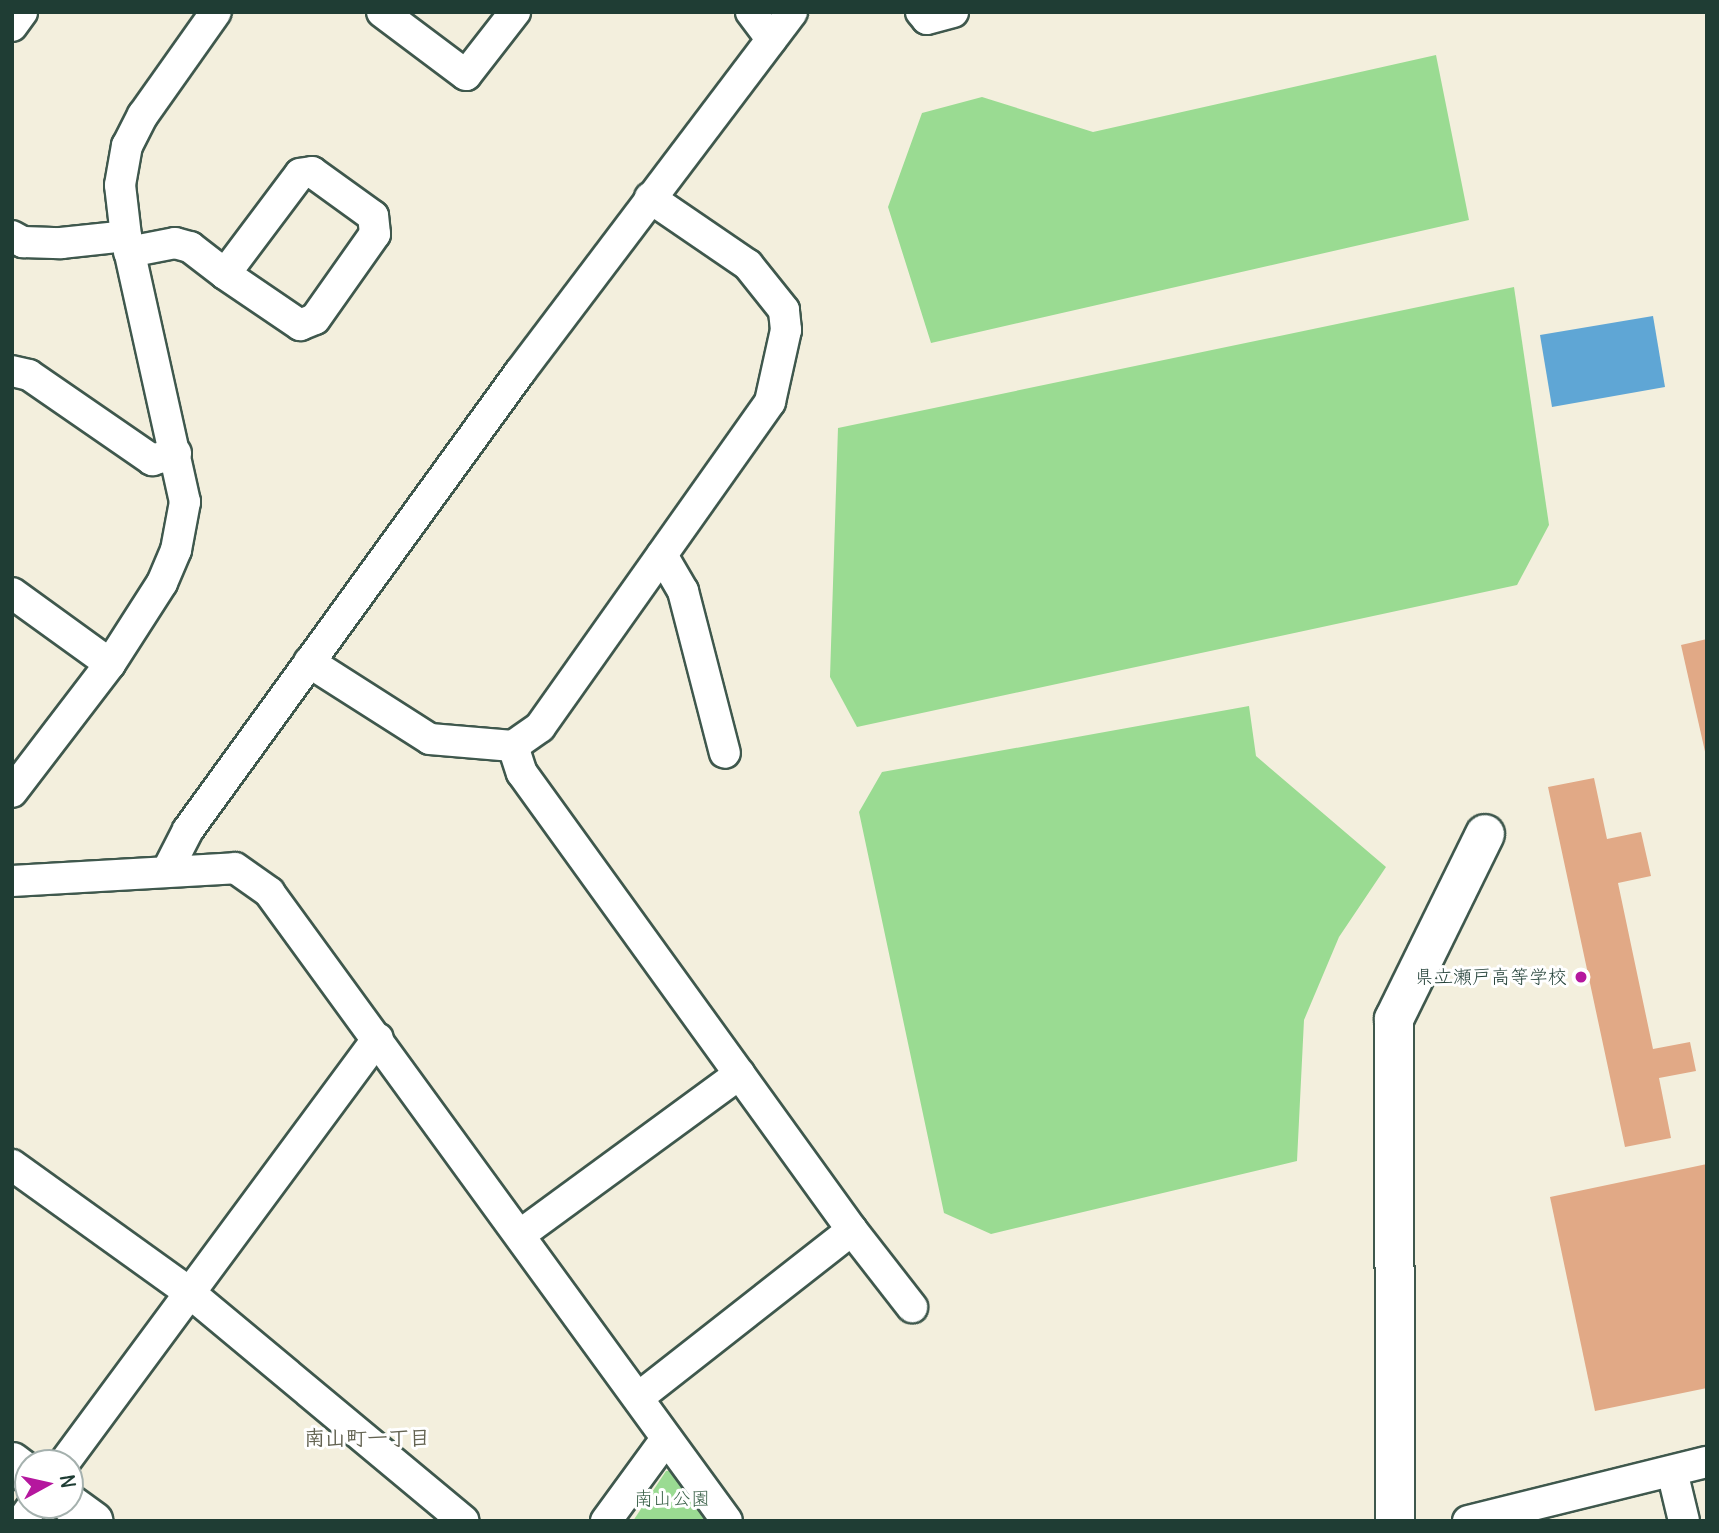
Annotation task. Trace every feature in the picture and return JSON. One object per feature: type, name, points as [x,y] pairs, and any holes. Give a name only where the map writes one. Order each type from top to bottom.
[{"type":"street","points":[[12,26],[22,12]]},
{"type":"street","points":[[12,792],[110,664],[162,583],[176,550],[185,502],[127,244],[120,185],[127,146],[143,114],[216,12]]},
{"type":"street","points":[[382,12],[466,75],[515,12]]},
{"type":"street","points":[[751,12],[771,39]]},
{"type":"street","points":[[167,871],[188,830],[309,662],[650,198],[792,12]]},
{"type":"street","points":[[921,12],[927,19],[953,12]]},
{"type":"street","points":[[12,236],[23,242],[175,243],[190,247],[225,274],[300,325],[315,319],[375,234],[373,216],[312,172],[300,174],[225,274]]},
{"type":"street","points":[[309,662],[430,739],[513,746],[540,727],[770,402],[786,330],[784,310],[748,265],[650,198]]},
{"type":"street","points":[[12,371],[29,375],[152,460],[176,453]]},
{"type":"street","points":[[662,555],[683,591],[725,753]]},
{"type":"street","points":[[12,593],[110,664]]},
{"type":"street","points":[[513,746],[522,773],[852,1230],[912,1307]]},
{"type":"street","points":[[1395,1521],[1394,1019],[1485,834]]},
{"type":"street","points":[[12,881],[235,868],[269,892],[378,1038],[727,1521]]},
{"type":"street","points":[[74,1449],[378,1038]]},
{"type":"street","points":[[520,1234],[740,1074]]},
{"type":"street","points":[[12,1165],[190,1293],[464,1521]]},
{"type":"street","points":[[639,1397],[852,1230]]},
{"type":"street","points":[[606,1521],[667,1439]]},
{"type":"street","points":[[1468,1521],[1707,1462]]},
{"type":"street","points":[[1672,1471],[1684,1521]]},
{"type":"green space","points":[[1436,55],[1469,220],[931,343],[888,207],[922,113],[982,97],[1093,132]]},
{"type":"green space","points":[[1514,287],[1549,525],[1517,585],[857,727],[830,677],[838,428]]},
{"type":"green space","points":[[1249,706],[1256,756],[1386,867],[1339,937],[1304,1020],[1297,1161],[991,1234],[944,1213],[859,812],[882,772]]},
{"type":"green space","name":"南山公園","points":[[676,1470],[714,1521],[633,1521],[666,1471]]},
{"type":"water","points":[[1653,316],[1665,387],[1552,407],[1540,335]]},
{"type":"building","points":[[1707,639],[1707,756],[1706,756],[1681,645]]},
{"type":"building","points":[[1594,778],[1607,839],[1641,832],[1651,876],[1618,883],[1653,1049],[1690,1042],[1696,1071],[1659,1078],[1671,1138],[1625,1147],[1548,787]]},
{"type":"building","points":[[1707,1164],[1707,1388],[1595,1411],[1550,1197]]},
{"type":"place","name":"県立瀬戸高等学校","points":[[1581,977]]},
{"type":"district","name":"南山町一丁目","points":[[367,1438]]}]
